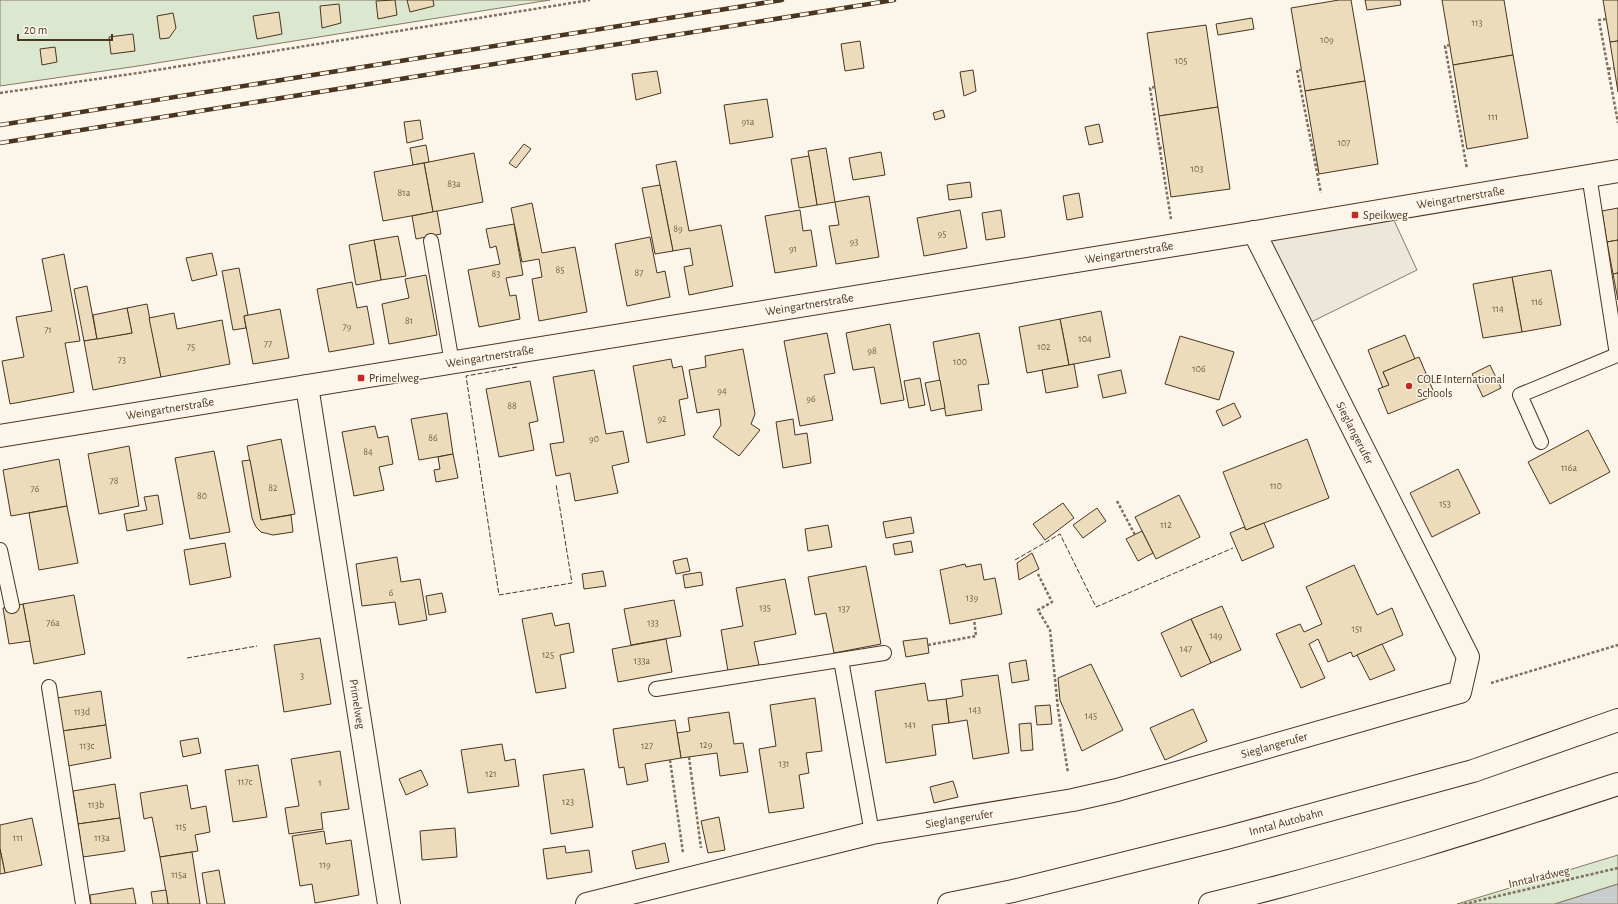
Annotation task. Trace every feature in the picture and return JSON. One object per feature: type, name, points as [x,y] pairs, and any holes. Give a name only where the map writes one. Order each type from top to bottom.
[{"type":"main road","name":"Weingartnerstraße","points":[[0,436],[1175,245],[1618,171]]},
{"type":"main road","name":"Sieglangerufer","points":[[587,904],[872,833],[1073,800],[1118,790],[1460,692],[1468,657],[1254,232]]},
{"type":"main road","name":"Primelweg","points":[[307,386],[389,904]]},
{"type":"main road","name":"Inntal Autobahn","points":[[949,904],[1013,891],[1226,838],[1473,771],[1618,720]]},
{"type":"main road","points":[[1210,904],[1290,884],[1536,811],[1618,784]]},
{"type":"lane","points":[[1541,442],[1520,395],[1617,355],[1590,175]]},
{"type":"lane","points":[[430,241],[452,363]]},
{"type":"lane","points":[[0,550],[12,606]]},
{"type":"lane","points":[[656,689],[884,653]]},
{"type":"lane","points":[[841,660],[872,833]]},
{"type":"lane","points":[[49,687],[83,904]]},
{"type":"path","points":[[0,93],[138,73],[590,0]]},
{"type":"path","points":[[1606,19],[1599,20],[1618,123]]},
{"type":"path","points":[[1450,45],[1445,46],[1472,195]]},
{"type":"path","points":[[1608,69],[1614,68]]},
{"type":"path","points":[[1302,70],[1297,70],[1309,120],[1326,220]]},
{"type":"path","points":[[1155,87],[1150,88],[1175,245]]},
{"type":"path","points":[[1454,95],[1458,94]]},
{"type":"path","points":[[1159,148],[1164,148]]},
{"type":"path","points":[[1117,501],[1135,535]]},
{"type":"path","points":[[1038,574],[1052,602],[1038,610],[1050,630],[1058,709],[1073,800]]},
{"type":"path","points":[[928,645],[976,636],[974,619]]},
{"type":"path","points":[[1460,692],[1618,644]]},
{"type":"path","points":[[689,757],[696,877]]},
{"type":"path","points":[[670,760],[696,877]]},
{"type":"path","name":"Inntalradweg","points":[[1464,904],[1618,868]]},
{"type":"green space","points":[[0,0],[550,0],[138,66],[0,86]]},
{"type":"green space","points":[[1618,855],[1618,884],[1555,904],[1457,904]]},
{"type":"shaded area","points":[[1392,216],[1417,270],[1309,323],[1266,236]]},
{"type":"shaded area","points":[[1618,884],[1618,904],[1555,904]]},
{"type":"building","points":[[395,0],[397,15],[378,19],[376,1]]},
{"type":"building","points":[[407,0],[433,0],[434,6],[410,12]]},
{"type":"building","points":[[1339,0],[1351,0],[1365,81],[1305,91],[1291,8]]},
{"type":"building","points":[[1365,0],[1400,0],[1401,5],[1367,10]]},
{"type":"building","points":[[1442,0],[1504,0],[1513,55],[1453,65]]},
{"type":"building","points":[[1603,0],[1618,0],[1618,41],[1610,42]]},
{"type":"building","points":[[339,4],[341,23],[322,28],[320,6]]},
{"type":"building","points":[[279,12],[282,34],[257,39],[253,16]]},
{"type":"building","points":[[173,13],[176,28],[169,38],[160,39],[157,16]]},
{"type":"building","points":[[1252,18],[1254,29],[1218,35],[1216,24]]},
{"type":"building","points":[[1206,25],[1218,107],[1159,116],[1147,33]]},
{"type":"building","points":[[133,34],[135,51],[111,54],[109,37]]},
{"type":"building","points":[[860,41],[864,68],[845,71],[841,44]]},
{"type":"building","points":[[1618,41],[1618,92],[1610,42]]},
{"type":"building","points":[[55,47],[57,62],[42,65],[40,49]]},
{"type":"building","points":[[1513,55],[1528,138],[1467,149],[1453,65]]},
{"type":"building","points":[[973,70],[976,91],[964,96],[960,72]]},
{"type":"building","points":[[657,71],[661,93],[636,100],[632,74]]},
{"type":"building","points":[[1365,81],[1378,164],[1319,174],[1305,91]]},
{"type":"building","points":[[767,99],[773,137],[730,144],[724,105]]},
{"type":"building","points":[[1218,107],[1230,189],[1171,197],[1159,116]]},
{"type":"building","points":[[943,110],[945,117],[935,120],[933,113]]},
{"type":"building","points":[[420,120],[423,139],[407,143],[404,122]]},
{"type":"building","points":[[1099,124],[1103,142],[1089,145],[1085,127]]},
{"type":"building","points":[[524,144],[531,149],[516,168],[509,163]]},
{"type":"building","points":[[426,145],[429,162],[413,165],[410,148]]},
{"type":"building","points":[[826,148],[835,202],[817,205],[808,151]]},
{"type":"building","points":[[881,152],[885,175],[853,180],[849,158]]},
{"type":"building","points":[[474,153],[483,202],[433,212],[424,163]]},
{"type":"building","points":[[809,156],[817,205],[799,208],[791,159]]},
{"type":"building","points":[[676,161],[689,231],[721,225],[733,286],[689,295],[684,267],[693,265],[690,248],[673,251],[656,165]]},
{"type":"building","points":[[424,163],[433,212],[383,221],[374,172]]},
{"type":"building","points":[[970,182],[972,197],[949,200],[947,185]]},
{"type":"building","points":[[660,185],[673,251],[655,254],[642,188]]},
{"type":"building","points":[[1079,193],[1083,217],[1067,220],[1063,196]]},
{"type":"building","points":[[869,196],[879,257],[836,264],[829,226],[839,225],[835,202]]},
{"type":"building","points":[[532,203],[542,253],[575,247],[587,312],[539,321],[532,279],[542,277],[539,259],[522,262],[511,208]]},
{"type":"building","points":[[1618,208],[1618,240],[1607,242],[1602,211]]},
{"type":"building","points":[[800,210],[803,231],[811,230],[817,266],[775,273],[765,216]]},
{"type":"building","points":[[960,210],[967,248],[924,256],[917,218]]},
{"type":"building","points":[[1001,210],[1005,237],[986,240],[982,213]]},
{"type":"building","points":[[437,211],[441,234],[416,239],[412,216]]},
{"type":"building","points":[[514,224],[523,275],[506,278],[510,296],[516,295],[520,319],[479,327],[468,270],[500,264],[496,246],[490,248],[486,229]]},
{"type":"building","points":[[398,236],[406,276],[381,280],[374,240]]},
{"type":"building","points":[[650,237],[657,273],[665,271],[670,297],[627,306],[615,244]]},
{"type":"building","points":[[374,240],[381,280],[356,285],[349,245]]},
{"type":"building","points":[[1618,240],[1618,273],[1613,274],[1607,242]]},
{"type":"building","points":[[212,253],[217,275],[192,281],[186,258]]},
{"type":"building","points":[[64,254],[80,341],[65,343],[74,392],[10,404],[2,361],[24,357],[16,317],[52,311],[42,259]]},
{"type":"building","points":[[239,268],[248,315],[244,316],[246,328],[233,330],[222,271]]},
{"type":"building","points":[[1551,270],[1561,325],[1522,332],[1512,277]]},
{"type":"building","points":[[1618,273],[1618,300],[1613,274]]},
{"type":"building","points":[[426,275],[437,335],[389,344],[382,304],[409,298],[405,279]]},
{"type":"building","points":[[1512,277],[1522,332],[1483,338],[1473,284]]},
{"type":"building","points":[[352,282],[357,308],[367,306],[374,344],[329,352],[317,289]]},
{"type":"building","points":[[87,286],[97,339],[84,341],[74,289]]},
{"type":"building","points":[[147,304],[161,377],[93,390],[84,341],[132,333],[127,308]]},
{"type":"building","points":[[127,308],[132,333],[97,339],[93,315]]},
{"type":"building","points":[[280,309],[289,358],[253,364],[244,316]]},
{"type":"building","points":[[1101,311],[1110,357],[1069,365],[1060,319]]},
{"type":"building","points":[[174,313],[177,329],[222,320],[230,364],[161,377],[149,318]]},
{"type":"building","points":[[1060,319],[1069,365],[1027,373],[1019,327]]},
{"type":"building","points":[[890,324],[904,400],[881,404],[874,367],[853,370],[846,333]]},
{"type":"building","points":[[827,333],[835,373],[824,375],[833,420],[800,426],[784,341]]},
{"type":"building","points":[[979,333],[989,384],[978,385],[982,410],[946,416],[933,342]]},
{"type":"building","points":[[1405,335],[1415,359],[1383,372],[1389,385],[1383,388],[1368,350]]},
{"type":"building","points":[[1180,336],[1234,352],[1219,400],[1165,384]]},
{"type":"building","points":[[743,349],[755,414],[751,424],[760,430],[739,456],[713,437],[721,425],[719,409],[697,413],[689,370],[706,367],[705,356]]},
{"type":"building","name":"COLE International Schools","points":[[1419,357],[1435,395],[1388,414],[1378,389],[1389,385],[1383,372]]},
{"type":"building","points":[[671,359],[673,368],[682,366],[688,398],[679,400],[685,435],[647,443],[633,366]]},
{"type":"building","points":[[1074,364],[1078,387],[1046,393],[1042,370]]},
{"type":"building","points":[[1490,365],[1501,388],[1483,397],[1472,374]]},
{"type":"building","points":[[594,370],[606,434],[623,431],[629,462],[612,466],[618,493],[575,501],[570,473],[556,476],[550,444],[564,442],[553,377]]},
{"type":"building","points":[[1121,370],[1126,393],[1103,398],[1098,375]]},
{"type":"building","points":[[920,378],[925,405],[909,408],[904,381]]},
{"type":"building","points":[[940,380],[945,408],[931,411],[925,383]]},
{"type":"building","points":[[530,381],[538,421],[529,423],[534,450],[499,457],[486,389]]},
{"type":"building","points":[[1234,403],[1241,417],[1223,426],[1216,411]]},
{"type":"building","points":[[447,413],[453,454],[419,460],[411,419]]},
{"type":"building","points":[[793,419],[795,435],[807,433],[811,463],[783,468],[776,422]]},
{"type":"building","points":[[375,426],[378,438],[388,436],[393,464],[379,467],[384,490],[354,496],[342,432]]},
{"type":"building","points":[[1588,430],[1610,472],[1550,504],[1528,462]]},
{"type":"building","points":[[281,439],[295,514],[261,520],[247,446]]},
{"type":"building","points":[[1307,439],[1329,498],[1246,530],[1223,472]]},
{"type":"building","points":[[129,446],[139,506],[99,514],[88,454]]},
{"type":"building","points":[[214,451],[230,532],[190,539],[175,458]]},
{"type":"building","points":[[453,454],[458,478],[436,482],[434,470],[440,469],[438,457]]},
{"type":"building","points":[[59,459],[67,506],[11,516],[3,470]]},
{"type":"building","points":[[250,460],[261,520],[291,515],[293,532],[273,535],[261,532],[256,527],[252,518],[242,461]]},
{"type":"building","points":[[1458,469],[1480,513],[1432,537],[1410,493]]},
{"type":"building","points":[[158,495],[163,524],[127,531],[124,514],[147,510],[144,497]]},
{"type":"building","points":[[1179,495],[1200,537],[1156,559],[1135,517]]},
{"type":"building","points":[[1063,503],[1074,518],[1045,540],[1033,524]]},
{"type":"building","points":[[67,506],[78,563],[39,570],[29,513]]},
{"type":"building","points":[[1097,508],[1106,521],[1083,538],[1073,525]]},
{"type":"building","points":[[911,517],[914,533],[886,538],[883,522]]},
{"type":"building","points":[[1264,523],[1274,547],[1242,561],[1230,533],[1244,527],[1246,530]]},
{"type":"building","points":[[828,525],[832,547],[808,551],[805,529]]},
{"type":"building","points":[[1142,531],[1153,553],[1138,561],[1126,539]]},
{"type":"building","points":[[911,541],[913,552],[895,555],[893,544]]},
{"type":"building","points":[[225,543],[231,577],[190,585],[184,550]]},
{"type":"building","points":[[1032,553],[1039,569],[1019,580],[1017,563]]},
{"type":"building","points":[[397,557],[401,582],[420,579],[427,620],[399,625],[395,602],[362,606],[356,564]]},
{"type":"building","points":[[687,558],[690,571],[676,574],[673,561]]},
{"type":"building","points":[[965,564],[966,567],[981,564],[984,580],[995,578],[1002,614],[950,624],[940,570]]},
{"type":"building","points":[[1354,565],[1377,615],[1392,608],[1403,635],[1353,657],[1351,652],[1328,662],[1318,639],[1309,644],[1325,678],[1301,688],[1276,634],[1300,624],[1304,632],[1322,624],[1306,587]]},
{"type":"building","points":[[866,566],[881,644],[834,653],[826,613],[815,615],[808,577]]},
{"type":"building","points":[[603,571],[606,586],[584,589],[582,574]]},
{"type":"building","points":[[701,572],[703,585],[685,588],[683,575]]},
{"type":"building","points":[[785,579],[796,634],[754,642],[759,665],[728,671],[721,630],[743,626],[736,588]]},
{"type":"building","points":[[442,593],[446,612],[429,615],[426,596]]},
{"type":"building","points":[[74,595],[85,654],[34,664],[23,604]]},
{"type":"building","points":[[674,600],[681,636],[631,645],[624,609]]},
{"type":"building","points":[[23,604],[30,641],[9,644],[3,608]]},
{"type":"building","points":[[1222,606],[1241,650],[1211,663],[1191,619]]},
{"type":"building","points":[[552,613],[555,626],[569,623],[574,652],[560,655],[566,688],[536,693],[522,619]]},
{"type":"building","points":[[1191,619],[1211,663],[1181,677],[1161,633]]},
{"type":"building","points":[[320,638],[331,704],[284,712],[274,645]]},
{"type":"building","points":[[927,638],[929,653],[906,657],[903,641]]},
{"type":"building","points":[[666,639],[672,672],[618,682],[612,649]]},
{"type":"building","points":[[1382,644],[1395,670],[1370,680],[1357,655]]},
{"type":"building","points":[[1026,660],[1029,680],[1012,683],[1009,663]]},
{"type":"building","points":[[1091,664],[1123,730],[1082,751],[1060,700],[1058,678]]},
{"type":"building","points":[[998,675],[1009,753],[973,759],[967,720],[949,723],[946,699],[963,696],[961,680]]},
{"type":"building","points":[[925,683],[928,701],[946,699],[949,723],[932,725],[936,755],[886,763],[875,691]]},
{"type":"building","points":[[101,691],[106,725],[62,731],[57,698]]},
{"type":"building","points":[[815,698],[822,751],[806,753],[809,773],[799,775],[804,808],[769,813],[759,749],[776,746],[770,705]]},
{"type":"building","points":[[1050,705],[1052,724],[1037,725],[1035,706]]},
{"type":"building","points":[[1193,709],[1207,741],[1165,760],[1150,728]]},
{"type":"building","points":[[729,712],[734,744],[743,743],[748,772],[720,776],[717,753],[681,758],[677,733],[690,731],[688,718]]},
{"type":"building","points":[[675,720],[681,758],[645,764],[648,781],[627,785],[624,767],[619,768],[613,729]]},
{"type":"building","points":[[1031,723],[1033,750],[1021,751],[1019,724]]},
{"type":"building","points":[[106,725],[111,758],[68,766],[62,731]]},
{"type":"building","points":[[198,738],[201,753],[183,757],[180,741]]},
{"type":"building","points":[[502,744],[505,761],[515,759],[519,786],[468,793],[461,750]]},
{"type":"building","points":[[340,751],[349,809],[321,813],[323,829],[289,834],[285,808],[299,806],[291,759]]},
{"type":"building","points":[[258,765],[267,817],[233,822],[225,770]]},
{"type":"building","points":[[584,769],[593,827],[551,834],[543,775]]},
{"type":"building","points":[[421,770],[428,785],[406,795],[399,779]]},
{"type":"building","points":[[953,781],[958,797],[934,803],[930,787]]},
{"type":"building","points":[[115,784],[120,818],[78,824],[73,791]]},
{"type":"building","points":[[187,785],[191,809],[206,806],[210,832],[195,835],[198,851],[160,857],[152,817],[144,819],[140,793]]},
{"type":"building","points":[[719,817],[725,850],[708,853],[701,821]]},
{"type":"building","points":[[32,818],[42,865],[5,873],[0,849],[0,825]]},
{"type":"building","points":[[120,818],[125,851],[83,857],[78,824]]},
{"type":"building","points":[[455,828],[457,857],[422,860],[420,831]]},
{"type":"building","points":[[324,831],[326,844],[351,840],[359,895],[315,903],[312,884],[300,886],[292,836]]},
{"type":"building","points":[[665,843],[669,862],[636,869],[632,851]]},
{"type":"building","points":[[565,846],[566,853],[589,850],[592,872],[547,879],[543,849]]},
{"type":"building","points":[[0,849],[5,873],[0,874]]},
{"type":"building","points":[[192,852],[200,904],[168,904],[160,857]]},
{"type":"building","points":[[219,870],[225,904],[207,904],[202,873]]},
{"type":"building","points":[[133,888],[136,904],[91,904],[90,895]]},
{"type":"building","points":[[166,890],[168,904],[153,904],[151,892]]},
{"type":"railway","points":[[0,125],[782,0]]},
{"type":"railway","points":[[0,143],[894,0]]},
{"type":"fence","points":[[517,367],[466,376],[499,595],[572,583],[556,484]]},
{"type":"fence","points":[[1015,560],[1060,534],[1096,607],[1233,548]]},
{"type":"fence","points":[[187,658],[257,646]]},
{"type":"place","name":"Speikweg","points":[[1355,215]]},
{"type":"place","name":"Primelweg","points":[[361,378]]},
{"type":"place","name":"COLE International Schools","points":[[1409,386]]}]
